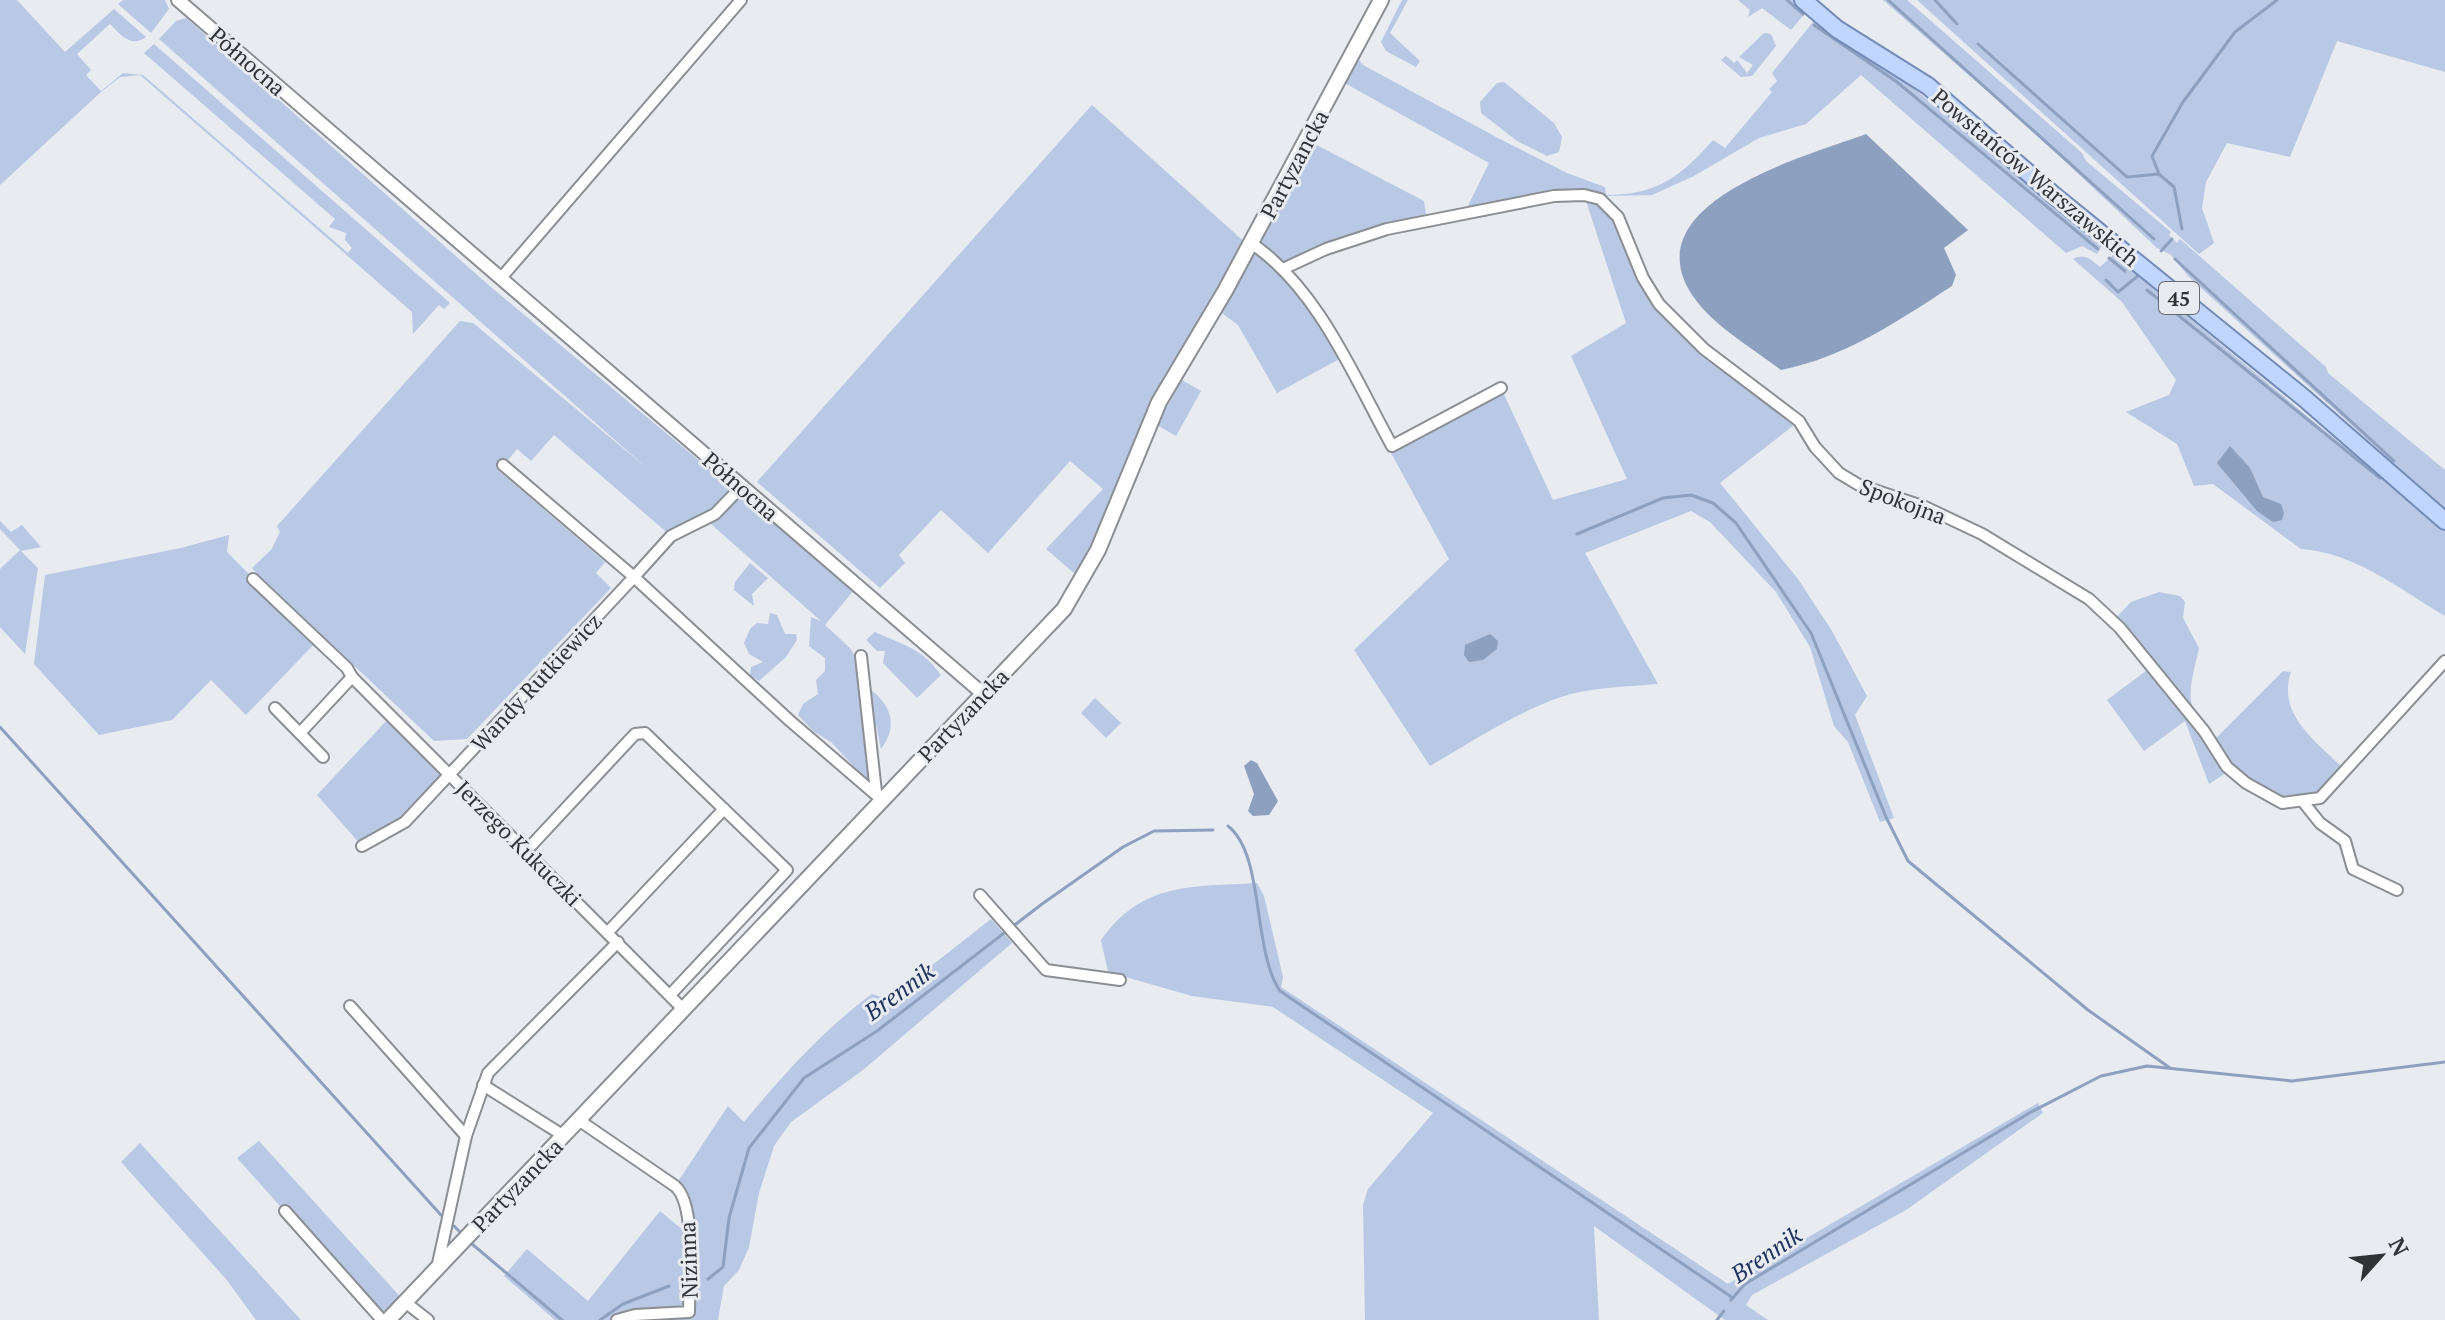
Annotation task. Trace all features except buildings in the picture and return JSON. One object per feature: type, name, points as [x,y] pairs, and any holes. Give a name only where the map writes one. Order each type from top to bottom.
[{"type":"main road","name":"Partyzancka","points":[[388,1320],[580,1121],[879,796],[1054,621],[1098,550],[1159,402],[1251,243],[1381,0]]},
{"type":"main road","name":"Powstańców Warszawskich","points":[[1803,0],[1860,45],[1928,86],[2056,197],[2304,398],[2445,521]]},
{"type":"street","name":"Północna","points":[[178,0],[982,693]]},
{"type":"street","points":[[501,278],[741,0]]},
{"type":"street","name":"Spokojna","points":[[1285,268],[1343,243],[1400,226],[1554,196],[1584,195],[1600,199],[1618,217],[1643,278],[1659,304],[1704,349],[1799,421],[1815,447],[1839,473],[1859,485],[1938,512],[2073,588],[2120,628],[2235,775],[2282,803],[2304,803]]},
{"type":"street","points":[[1251,243],[1285,268],[1337,347],[1392,446],[1501,388]]},
{"type":"street","points":[[503,465],[634,577],[789,720],[879,796]]},
{"type":"street","name":"Wandy Rutkiewicz","points":[[362,846],[405,822],[671,536],[720,510],[742,486]]},
{"type":"street","name":"Jerzego Kukuczki","points":[[253,579],[347,668],[352,677],[684,1010]]},
{"type":"street","points":[[861,656],[879,796]]},
{"type":"street","points":[[2397,890],[2353,869],[2345,841],[2320,823],[2304,803],[2327,791],[2445,661]]},
{"type":"street","points":[[300,733],[352,677]]},
{"type":"street","points":[[275,708],[323,757]]},
{"type":"street","points":[[527,850],[635,734],[645,733],[787,870],[670,995]]},
{"type":"street","points":[[608,932],[724,809]]},
{"type":"street","points":[[980,895],[1046,970],[1120,980]]},
{"type":"street","points":[[436,1270],[466,1136],[488,1073],[618,942]]},
{"type":"street","points":[[350,1006],[466,1136]]},
{"type":"street","points":[[483,1085],[564,1136]]},
{"type":"street","name":"Nizinna","points":[[580,1121],[675,1186],[684,1198],[689,1231],[689,1312],[635,1315],[617,1320]]},
{"type":"street","points":[[285,1211],[382,1320]]},
{"type":"street","points":[[405,1302],[428,1320]]},
{"type":"shaded area","points":[[0,0],[17,0],[65,52],[114,9],[146,37],[130,41],[110,24],[77,54],[91,70],[86,75],[101,91],[123,73],[143,75],[348,253],[352,248],[345,240],[346,233],[329,227],[335,219],[144,53],[154,44],[450,303],[444,309],[439,305],[413,334],[412,312],[140,75],[120,77],[0,185]]},
{"type":"shaded area","points":[[123,0],[165,0],[169,9],[151,33],[118,4]]},
{"type":"shaded area","points":[[1402,0],[1408,0],[1390,33],[1420,61],[1416,67],[1386,51],[1381,42]]},
{"type":"shaded area","points":[[1738,0],[1794,0],[1807,11],[1791,30],[1762,8],[1748,17],[1750,10]]},
{"type":"shaded area","points":[[1883,0],[1907,0],[2082,153],[2086,161],[2171,232],[2169,235],[2177,243],[2180,239],[2326,367],[2328,373],[2445,470],[2445,616],[2358,565],[2340,557],[2301,549],[2213,484],[2194,486],[2177,444],[2126,412],[2169,395],[2176,380],[2122,302],[2073,259],[2077,257],[2087,258],[2100,267],[2113,255],[2382,478],[2395,465],[2189,277],[2171,255],[2157,248],[2036,134]]},
{"type":"shaded area","points":[[1917,0],[2445,0],[2445,72],[2337,41],[2290,157],[2227,143],[2206,182],[2202,208],[2214,243],[2199,254]]},
{"type":"shaded area","points":[[186,18],[492,288],[854,590],[825,625],[850,648],[858,661],[871,785],[832,743],[813,731],[798,715],[803,704],[818,694],[816,680],[825,671],[825,658],[809,646],[811,617],[821,621],[704,518],[671,536],[554,435],[531,461],[517,449],[499,471],[605,562],[596,573],[611,588],[467,739],[434,741],[258,575],[252,568],[271,550],[280,532],[277,526],[460,321],[473,323],[648,469],[159,39],[176,21]]},
{"type":"shaded area","points":[[1813,22],[1818,22],[1900,77],[2102,245],[2097,254],[2082,246],[2066,253],[1861,75],[1806,124],[1759,138],[1694,176],[1652,195],[1606,196],[1629,246],[1669,315],[1799,421],[1720,483],[1798,579],[1832,631],[1867,696],[1855,715],[1894,818],[1880,822],[1848,742],[1834,726],[1810,647],[1776,592],[1710,522],[1691,511],[1585,553],[1658,684],[1595,690],[1558,698],[1509,720],[1430,766],[1354,650],[1449,559],[1391,453],[1392,446],[1501,388],[1553,500],[1627,479],[1571,356],[1626,323],[1584,195],[1463,216],[1489,163],[1339,80],[1353,52],[1363,65],[1498,138],[1567,173],[1605,187],[1606,195],[1624,194],[1667,181],[1690,164],[1713,140],[1725,148],[1772,92],[1769,89],[1777,81],[1772,73]]},
{"type":"shaded area","points":[[1764,33],[1771,34],[1776,46],[1752,76],[1741,77],[1721,60],[1726,56],[1734,63],[1737,60],[1747,73],[1753,65],[1739,57]]},
{"type":"shaded area","points":[[1504,82],[1554,123],[1562,137],[1559,152],[1547,156],[1517,141],[1481,113],[1480,102],[1497,83]]},
{"type":"shaded area","points":[[1092,105],[1249,246],[1307,140],[1424,201],[1427,221],[1285,268],[1343,357],[1277,393],[1238,325],[1215,308],[1159,402],[1082,580],[1046,549],[1103,489],[1070,461],[988,553],[941,510],[899,555],[905,563],[880,588],[757,482]]},
{"type":"shaded area","points":[[1866,134],[1968,230],[1944,248],[1956,275],[1952,286],[1871,336],[1828,356],[1781,370],[1719,324],[1697,302],[1689,290],[1680,258],[1687,231],[1708,207],[1737,186],[1772,169]]},
{"type":"shaded area","points":[[1182,380],[1201,391],[1176,436],[1157,425]]},
{"type":"shaded area","points":[[2230,446],[2250,468],[2263,497],[2281,504],[2284,513],[2282,520],[2273,522],[2257,511],[2217,463]]},
{"type":"shaded area","points":[[0,521],[11,532],[22,525],[41,547],[21,551],[38,568],[25,654],[0,627],[0,569],[20,550],[0,529]]},
{"type":"shaded area","points":[[229,535],[227,552],[316,642],[246,715],[211,680],[172,720],[99,735],[34,664],[45,575],[181,548]]},
{"type":"shaded area","points":[[750,563],[768,578],[752,594],[754,606],[734,590],[735,582]]},
{"type":"shaded area","points":[[2159,592],[2180,596],[2185,602],[2183,618],[2199,648],[2191,687],[2192,707],[2211,743],[2283,671],[2291,672],[2289,702],[2294,715],[2312,738],[2345,770],[2320,798],[2282,803],[2230,770],[2209,784],[2185,721],[2144,751],[2107,700],[2150,668],[2113,621],[2131,602]]},
{"type":"shaded area","points":[[770,613],[777,615],[785,634],[796,634],[797,640],[786,657],[759,681],[750,676],[751,667],[763,662],[749,654],[744,643],[750,629],[757,623],[768,624]]},
{"type":"shaded area","points":[[875,632],[919,653],[941,675],[917,698],[883,663],[885,651],[877,651],[866,640]]},
{"type":"shaded area","points":[[1490,634],[1498,641],[1497,649],[1483,660],[1469,662],[1464,655],[1465,645]]},
{"type":"shaded area","points":[[871,690],[884,703],[890,717],[890,733],[881,749],[876,725],[871,722]]},
{"type":"shaded area","points":[[1095,698],[1121,723],[1106,738],[1081,713]]},
{"type":"shaded area","points":[[391,716],[450,774],[405,822],[362,846],[317,795]]},
{"type":"shaded area","points":[[1251,760],[1257,763],[1278,801],[1269,815],[1253,816],[1248,811],[1254,794],[1244,766]]},
{"type":"shaded area","points":[[1257,883],[1264,896],[1283,977],[1281,987],[1728,1284],[2038,1103],[2043,1113],[1906,1210],[1752,1295],[1746,1305],[1768,1320],[1725,1320],[1594,1226],[1599,1320],[1365,1320],[1363,1205],[1368,1189],[1433,1113],[1273,1007],[1192,996],[1108,972],[1101,940],[1134,907],[1152,897],[1191,887]]},
{"type":"shaded area","points":[[991,919],[1012,943],[863,1070],[791,1122],[774,1146],[759,1193],[749,1247],[739,1270],[724,1286],[718,1320],[555,1320],[504,1276],[527,1249],[588,1301],[660,1211],[689,1235],[675,1186],[728,1106],[744,1122],[804,1054],[854,1008],[872,994],[889,999]]},
{"type":"shaded area","points":[[259,1141],[405,1302],[382,1320],[237,1158]]},
{"type":"shaded area","points":[[140,1143],[301,1320],[256,1320],[226,1279],[121,1162]]},
{"type":"waterway","points":[[1787,0],[1803,14]]},
{"type":"waterway","points":[[1888,0],[2154,239]]},
{"type":"waterway","points":[[1935,0],[1957,24]]},
{"type":"waterway","points":[[1978,44],[2127,177],[2159,174],[2152,156],[2183,102],[2235,32],[2277,0]]},
{"type":"waterway","points":[[1814,25],[1897,82],[2098,249]]},
{"type":"waterway","points":[[2159,174],[2174,187],[2182,229]]},
{"type":"waterway","points":[[2161,251],[2172,239]]},
{"type":"waterway","points":[[2109,258],[2125,271]]},
{"type":"waterway","points":[[2175,259],[2394,461]]},
{"type":"waterway","points":[[2106,280],[2118,292],[2138,276]]},
{"type":"waterway","points":[[2147,290],[2380,478]]},
{"type":"waterway","points":[[1577,534],[1663,498],[1691,495],[1713,503],[1736,523],[1811,633],[1886,817],[1908,861],[2088,1010],[2170,1068]]},
{"type":"waterway","points":[[0,727],[441,1215]]},
{"type":"waterway","name":"Brennik","points":[[1228,826],[1240,840],[1248,858],[1265,952],[1280,991],[1733,1298]]},
{"type":"waterway","name":"Brennik","points":[[708,1279],[723,1267],[729,1218],[749,1148],[804,1078],[877,1031],[1042,904],[1123,847],[1154,831],[1213,830]]},
{"type":"waterway","name":"Brennik","points":[[1731,1300],[1745,1284],[2031,1112],[2101,1076],[2147,1066],[2292,1081],[2445,1062]]},
{"type":"waterway","points":[[454,1226],[460,1232]]},
{"type":"waterway","points":[[472,1244],[562,1320]]},
{"type":"waterway","name":"Brennik","points":[[600,1320],[623,1304],[669,1286]]},
{"type":"waterway","points":[[1717,1320],[1724,1311]]}]
